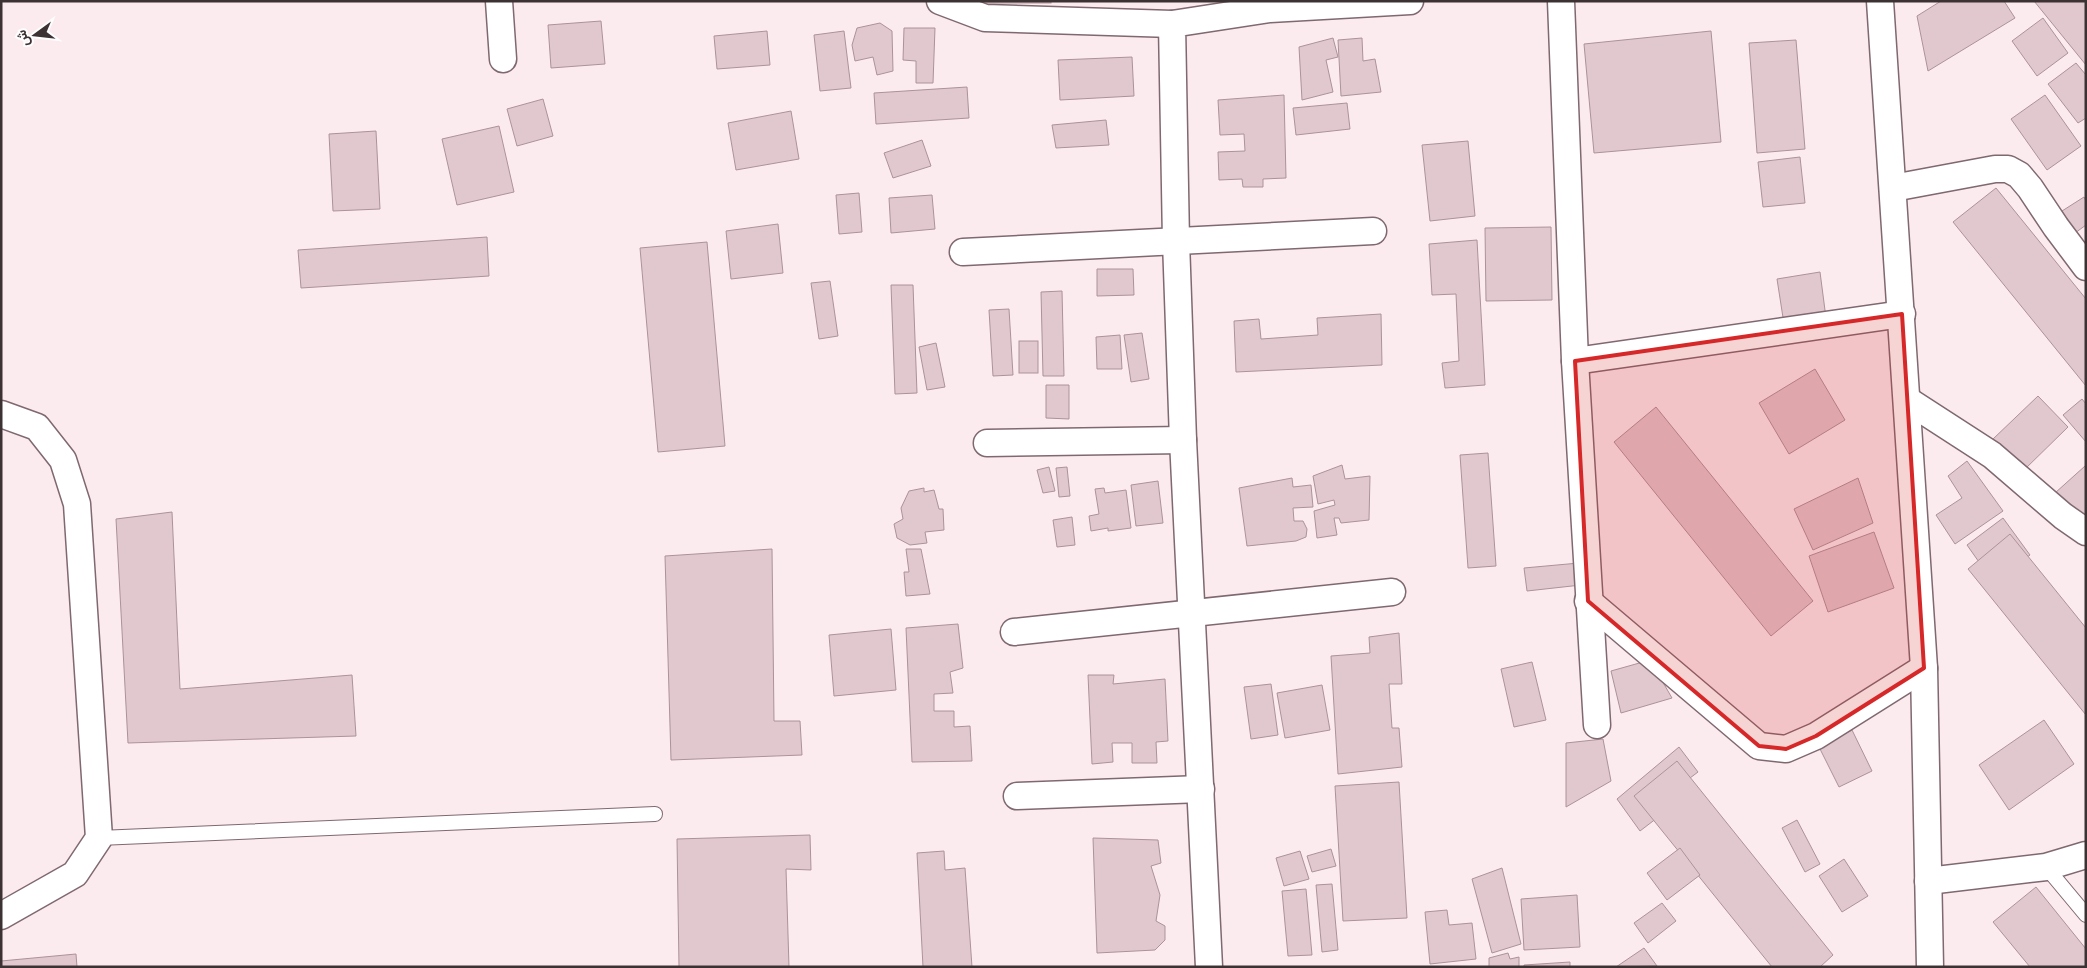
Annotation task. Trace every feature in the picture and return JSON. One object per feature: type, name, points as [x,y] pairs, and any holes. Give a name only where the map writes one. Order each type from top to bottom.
[{"type":"street","points":[[500,1],[503,59]]},
{"type":"street","points":[[940,1],[985,18],[1108,12],[1172,24],[1270,5],[1410,1]]},
{"type":"street","points":[[1562,1],[1575,361],[1588,601],[1597,725]]},
{"type":"street","points":[[1880,1],[1924,668],[1930,967]]},
{"type":"street","points":[[1172,24],[1176,241],[1183,440],[1209,967]]},
{"type":"street","points":[[1893,188],[1995,168],[2008,169],[2018,175],[2030,188],[2086,267]]},
{"type":"street","points":[[963,252],[1373,231]]},
{"type":"street","points":[[1575,361],[1902,314]]},
{"type":"street","points":[[1907,400],[1992,455],[2063,516],[2086,532]]},
{"type":"street","points":[[1,414],[37,427],[63,460],[77,504],[99,838],[75,874],[1,916]]},
{"type":"street","points":[[987,443],[1183,440]]},
{"type":"street","points":[[1014,632],[1392,592]]},
{"type":"street","points":[[1588,601],[1759,746],[1786,749],[1816,736],[1924,668]]},
{"type":"street","points":[[1017,796],[1201,789]]},
{"type":"street","points":[[1928,882],[2046,867],[2086,855]]},
{"type":"lane","points":[[99,838],[655,814]]},
{"type":"lane","points":[[2046,867],[2086,915]]},
{"type":"highlighted area","points":[[1902,314],[1924,668],[1816,736],[1786,749],[1759,746],[1588,601],[1575,361]]},
{"type":"building","points":[[982,1],[1051,1],[1051,3],[982,3]]},
{"type":"building","points":[[1941,1],[2004,1],[2015,18],[1928,71],[1917,16]]},
{"type":"building","points":[[2034,1],[2086,1],[2086,65]]},
{"type":"building","points":[[2043,18],[2068,53],[2037,76],[2012,41]]},
{"type":"building","points":[[601,21],[605,64],[551,68],[548,25]]},
{"type":"building","points":[[880,23],[892,31],[893,71],[877,75],[873,57],[855,61],[852,45],[857,28]]},
{"type":"building","points":[[904,28],[935,28],[933,83],[916,83],[916,61],[903,60]]},
{"type":"building","points":[[767,31],[770,65],[717,69],[714,36]]},
{"type":"building","points":[[844,31],[851,88],[820,91],[814,35]]},
{"type":"building","points":[[1711,31],[1721,142],[1594,153],[1584,44]]},
{"type":"building","points":[[1333,38],[1338,57],[1326,60],[1333,92],[1302,100],[1299,47]]},
{"type":"building","points":[[1362,38],[1363,61],[1375,59],[1381,92],[1341,96],[1338,40]]},
{"type":"building","points":[[1796,40],[1805,149],[1757,153],[1749,43]]},
{"type":"building","points":[[1132,57],[1134,96],[1060,100],[1058,60]]},
{"type":"building","points":[[2076,63],[2086,75],[2086,118],[2078,123],[2048,84]]},
{"type":"building","points":[[967,87],[969,118],[876,124],[874,93]]},
{"type":"building","points":[[1284,95],[1286,178],[1263,179],[1263,187],[1243,187],[1242,179],[1219,180],[1218,152],[1245,151],[1244,134],[1220,135],[1218,100]]},
{"type":"building","points":[[2045,95],[2081,146],[2047,170],[2011,119]]},
{"type":"building","points":[[543,99],[553,136],[517,146],[507,109]]},
{"type":"building","points":[[1347,103],[1350,129],[1296,135],[1293,108]]},
{"type":"building","points":[[791,111],[799,159],[736,170],[728,123]]},
{"type":"building","points":[[1106,120],[1109,145],[1056,148],[1052,125]]},
{"type":"building","points":[[499,126],[514,192],[457,205],[442,139]]},
{"type":"building","points":[[376,131],[380,209],[333,211],[329,134]]},
{"type":"building","points":[[922,140],[931,166],[893,178],[884,153]]},
{"type":"building","points":[[1468,141],[1475,216],[1430,221],[1422,145]]},
{"type":"building","points":[[1800,157],[1805,203],[1763,207],[1758,162]]},
{"type":"building","points":[[1996,188],[2086,299],[2086,386],[1953,222]]},
{"type":"building","points":[[859,193],[862,232],[839,234],[836,195]]},
{"type":"building","points":[[932,195],[935,229],[891,233],[889,198]]},
{"type":"building","points":[[2084,197],[2086,201],[2086,225],[2075,233],[2062,211]]},
{"type":"building","points":[[778,224],[783,273],[731,279],[726,231]]},
{"type":"building","points":[[1551,227],[1552,300],[1486,301],[1485,228]]},
{"type":"building","points":[[487,237],[489,276],[301,288],[298,250]]},
{"type":"building","points":[[1477,240],[1485,385],[1445,388],[1442,363],[1459,361],[1456,294],[1432,295],[1429,244]]},
{"type":"building","points":[[707,242],[725,446],[658,452],[640,248]]},
{"type":"building","points":[[1097,269],[1133,269],[1134,295],[1097,296]]},
{"type":"building","points":[[1820,272],[1826,318],[1784,324],[1777,279]]},
{"type":"building","points":[[830,281],[838,336],[819,339],[811,283]]},
{"type":"building","points":[[891,285],[913,285],[917,393],[895,394]]},
{"type":"building","points":[[1062,291],[1064,376],[1043,376],[1041,292]]},
{"type":"building","points":[[1009,309],[1013,375],[993,376],[989,310]]},
{"type":"building","points":[[1381,314],[1382,365],[1236,372],[1234,321],[1259,319],[1261,339],[1318,335],[1317,318]]},
{"type":"building","points":[[1142,333],[1149,379],[1131,382],[1124,335]]},
{"type":"building","points":[[1120,335],[1122,369],[1097,369],[1096,337]]},
{"type":"building","points":[[1019,341],[1038,341],[1038,373],[1019,373]]},
{"type":"building","points":[[936,343],[945,387],[927,390],[919,347]]},
{"type":"building","points":[[1815,369],[1845,420],[1789,454],[1759,403]]},
{"type":"building","points":[[1046,385],[1069,385],[1069,419],[1046,418]]},
{"type":"building","points":[[2038,396],[2068,427],[2023,471],[1993,439]]},
{"type":"building","points":[[2082,399],[2086,404],[2086,442],[2063,415]]},
{"type":"building","points":[[1656,407],[1813,601],[1771,636],[1614,442]]},
{"type":"building","points":[[1488,453],[1496,566],[1468,568],[1460,455]]},
{"type":"building","points":[[1967,461],[2003,511],[1955,544],[1936,515],[1962,498],[1948,476]]},
{"type":"building","points":[[1342,465],[1345,479],[1370,476],[1369,520],[1341,523],[1339,518],[1334,518],[1337,535],[1317,538],[1314,511],[1335,505],[1334,500],[1318,504],[1313,476]]},
{"type":"building","points":[[2086,466],[2086,526],[2055,493]]},
{"type":"building","points":[[1049,467],[1055,491],[1043,493],[1037,470]]},
{"type":"building","points":[[1067,467],[1070,496],[1059,497],[1056,468]]},
{"type":"building","points":[[1292,478],[1293,487],[1311,485],[1313,507],[1293,508],[1294,521],[1303,521],[1307,529],[1306,537],[1296,541],[1247,546],[1239,488]]},
{"type":"building","points":[[1858,478],[1873,523],[1813,550],[1794,509]]},
{"type":"building","points":[[1158,481],[1163,523],[1136,526],[1131,485]]},
{"type":"building","points":[[924,488],[924,492],[934,490],[939,509],[943,509],[944,530],[925,532],[927,543],[910,545],[897,538],[894,524],[903,519],[901,508],[909,491]]},
{"type":"building","points":[[1104,488],[1105,493],[1126,490],[1131,528],[1108,531],[1108,528],[1091,531],[1089,516],[1099,514],[1095,489]]},
{"type":"building","points":[[172,512],[180,689],[352,675],[356,736],[128,743],[116,519]]},
{"type":"building","points":[[1072,517],[1075,545],[1057,547],[1053,520]]},
{"type":"building","points":[[2003,518],[2030,555],[1993,582],[1967,545]]},
{"type":"building","points":[[1874,532],[1894,588],[1828,612],[1809,556]]},
{"type":"building","points":[[2010,534],[2086,628],[2086,715],[1968,569]]},
{"type":"building","points":[[772,549],[774,721],[800,721],[802,755],[671,760],[665,556]]},
{"type":"building","points":[[906,549],[921,549],[930,594],[906,596],[904,572],[909,572]]},
{"type":"building","points":[[1579,563],[1581,585],[1527,591],[1524,568]]},
{"type":"building","points":[[958,624],[963,668],[950,672],[953,693],[934,694],[934,711],[954,711],[954,727],[970,726],[972,761],[912,762],[906,628]]},
{"type":"building","points":[[891,629],[896,690],[834,696],[829,635]]},
{"type":"building","points":[[1399,633],[1402,684],[1389,684],[1392,728],[1399,728],[1402,767],[1338,774],[1331,656],[1370,653],[1369,637]]},
{"type":"building","points":[[1650,660],[1672,698],[1621,713],[1611,671]]},
{"type":"building","points":[[1532,662],[1546,720],[1514,727],[1501,669]]},
{"type":"building","points":[[1088,675],[1114,675],[1113,684],[1165,679],[1168,741],[1156,742],[1157,763],[1132,763],[1132,743],[1112,743],[1113,762],[1092,764]]},
{"type":"building","points":[[1271,684],[1278,735],[1251,739],[1244,687]]},
{"type":"building","points":[[1322,685],[1330,730],[1285,738],[1277,693]]},
{"type":"building","points":[[2044,720],[2074,764],[2009,810],[1979,765]]},
{"type":"building","points":[[1852,730],[1872,771],[1839,787],[1819,747]]},
{"type":"building","points":[[1603,739],[1611,781],[1566,807],[1566,743]]},
{"type":"building","points":[[1679,747],[1698,772],[1650,808],[1657,818],[1640,831],[1617,799]]},
{"type":"building","points":[[1677,761],[1833,955],[1820,967],[1772,967],[1634,796]]},
{"type":"building","points":[[1399,782],[1407,918],[1343,921],[1335,786]]},
{"type":"building","points":[[1797,820],[1820,864],[1805,872],[1782,828]]},
{"type":"building","points":[[810,835],[811,870],[786,869],[789,967],[679,967],[677,839]]},
{"type":"building","points":[[1093,838],[1158,840],[1161,863],[1151,866],[1160,895],[1156,921],[1165,926],[1165,940],[1155,950],[1097,953]]},
{"type":"building","points":[[1680,848],[1700,875],[1667,900],[1647,873]]},
{"type":"building","points":[[1331,849],[1336,866],[1312,872],[1307,856]]},
{"type":"building","points":[[944,851],[945,870],[965,868],[972,967],[923,967],[917,853]]},
{"type":"building","points":[[1300,851],[1309,879],[1284,886],[1276,858]]},
{"type":"building","points":[[1844,859],[1868,896],[1842,912],[1819,876]]},
{"type":"building","points":[[1502,868],[1521,944],[1492,953],[1472,879]]},
{"type":"building","points":[[1332,884],[1338,950],[1322,952],[1316,885]]},
{"type":"building","points":[[2036,887],[2086,949],[2086,967],[2030,967],[1993,922]]},
{"type":"building","points":[[1306,889],[1312,955],[1288,956],[1282,891]]},
{"type":"building","points":[[1577,895],[1580,947],[1524,950],[1521,899]]},
{"type":"building","points":[[1662,903],[1676,921],[1648,943],[1634,923]]},
{"type":"building","points":[[1447,910],[1449,925],[1472,923],[1476,959],[1430,964],[1425,912]]},
{"type":"building","points":[[1644,948],[1657,966],[1616,967]]},
{"type":"building","points":[[1508,953],[1510,959],[1519,957],[1519,967],[1489,967],[1489,958]]},
{"type":"building","points":[[76,954],[77,967],[1,967],[1,961]]},
{"type":"building","points":[[1570,962],[1570,967],[1524,967],[1524,965]]}]
